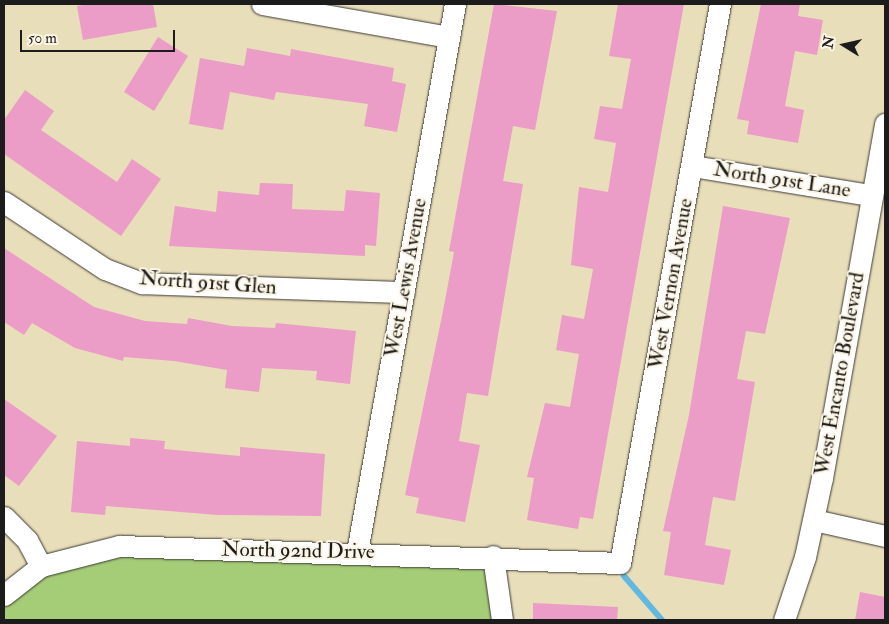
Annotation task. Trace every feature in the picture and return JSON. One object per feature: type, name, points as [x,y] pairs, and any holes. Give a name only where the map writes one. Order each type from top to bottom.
[{"type":"street","points":[[262,4],[449,37]]},
{"type":"street","name":"West Lewis Avenue","points":[[357,552],[455,4]]},
{"type":"street","name":"West Vernon Avenue","points":[[620,563],[693,166],[720,4]]},
{"type":"street","name":"West Encanto Boulevard","points":[[784,620],[814,520],[885,124]]},
{"type":"street","name":"North 91st Lane","points":[[693,166],[871,194]]},
{"type":"street","name":"North 91st Glen","points":[[4,202],[105,269],[142,283],[404,292]]},
{"type":"street","points":[[4,516],[27,540],[42,566],[4,595]]},
{"type":"street","points":[[814,520],[885,536]]},
{"type":"street","name":"North 92nd Drive","points":[[42,566],[119,546],[493,556],[620,563]]},
{"type":"street","points":[[493,556],[502,620]]},
{"type":"green space","points":[[67,556],[493,556],[502,620],[4,620],[4,595]]},
{"type":"building","points":[[89,4],[153,4],[157,27],[83,40],[77,6]]},
{"type":"building","points":[[494,4],[557,11],[535,130],[513,126],[503,181],[523,184],[488,396],[467,393],[459,441],[480,445],[465,522],[416,513],[419,498],[405,495],[454,252],[449,251]]},
{"type":"building","points":[[618,4],[684,4],[593,519],[580,517],[578,529],[527,520],[534,478],[527,477],[545,403],[570,407],[579,354],[556,350],[562,315],[584,319],[593,269],[571,265],[579,187],[608,192],[616,143],[594,139],[600,106],[622,109],[631,59],[609,56]]},
{"type":"building","points":[[761,4],[800,4],[798,16],[823,20],[817,55],[795,51],[785,106],[804,110],[798,143],[747,134],[749,121],[737,119]]},
{"type":"building","points":[[158,37],[188,56],[154,111],[124,92]]},
{"type":"building","points":[[247,48],[290,56],[291,49],[394,68],[392,81],[406,84],[397,132],[364,126],[368,104],[276,92],[274,100],[230,92],[223,130],[189,124],[200,58],[244,66]]},
{"type":"building","points":[[25,90],[54,111],[41,130],[117,182],[132,159],[161,179],[121,236],[4,154],[4,120]]},
{"type":"building","points":[[260,183],[293,184],[292,209],[344,211],[346,190],[380,193],[376,246],[365,245],[365,256],[169,246],[175,206],[216,212],[218,191],[259,195]]},
{"type":"building","points":[[723,206],[790,218],[765,334],[746,331],[737,379],[755,382],[735,501],[713,497],[705,545],[731,550],[724,585],[664,575],[671,532],[663,531],[689,415]]},
{"type":"building","points":[[4,248],[94,307],[145,321],[187,324],[188,318],[232,326],[275,328],[276,323],[356,331],[350,384],[316,380],[317,371],[262,368],[259,392],[225,388],[227,370],[174,361],[124,357],[123,361],[75,348],[32,323],[24,335],[4,322]]},
{"type":"building","points":[[4,399],[57,436],[19,486],[4,475]]},
{"type":"building","points":[[130,438],[165,441],[164,449],[240,456],[240,447],[325,454],[321,516],[218,515],[106,506],[105,515],[71,512],[77,441],[130,446]]},
{"type":"building","points":[[860,592],[885,597],[885,620],[855,620]]},
{"type":"building","points":[[533,603],[618,607],[617,620],[533,620]]},
{"type":"waterway","points":[[624,576],[662,620]]}]
